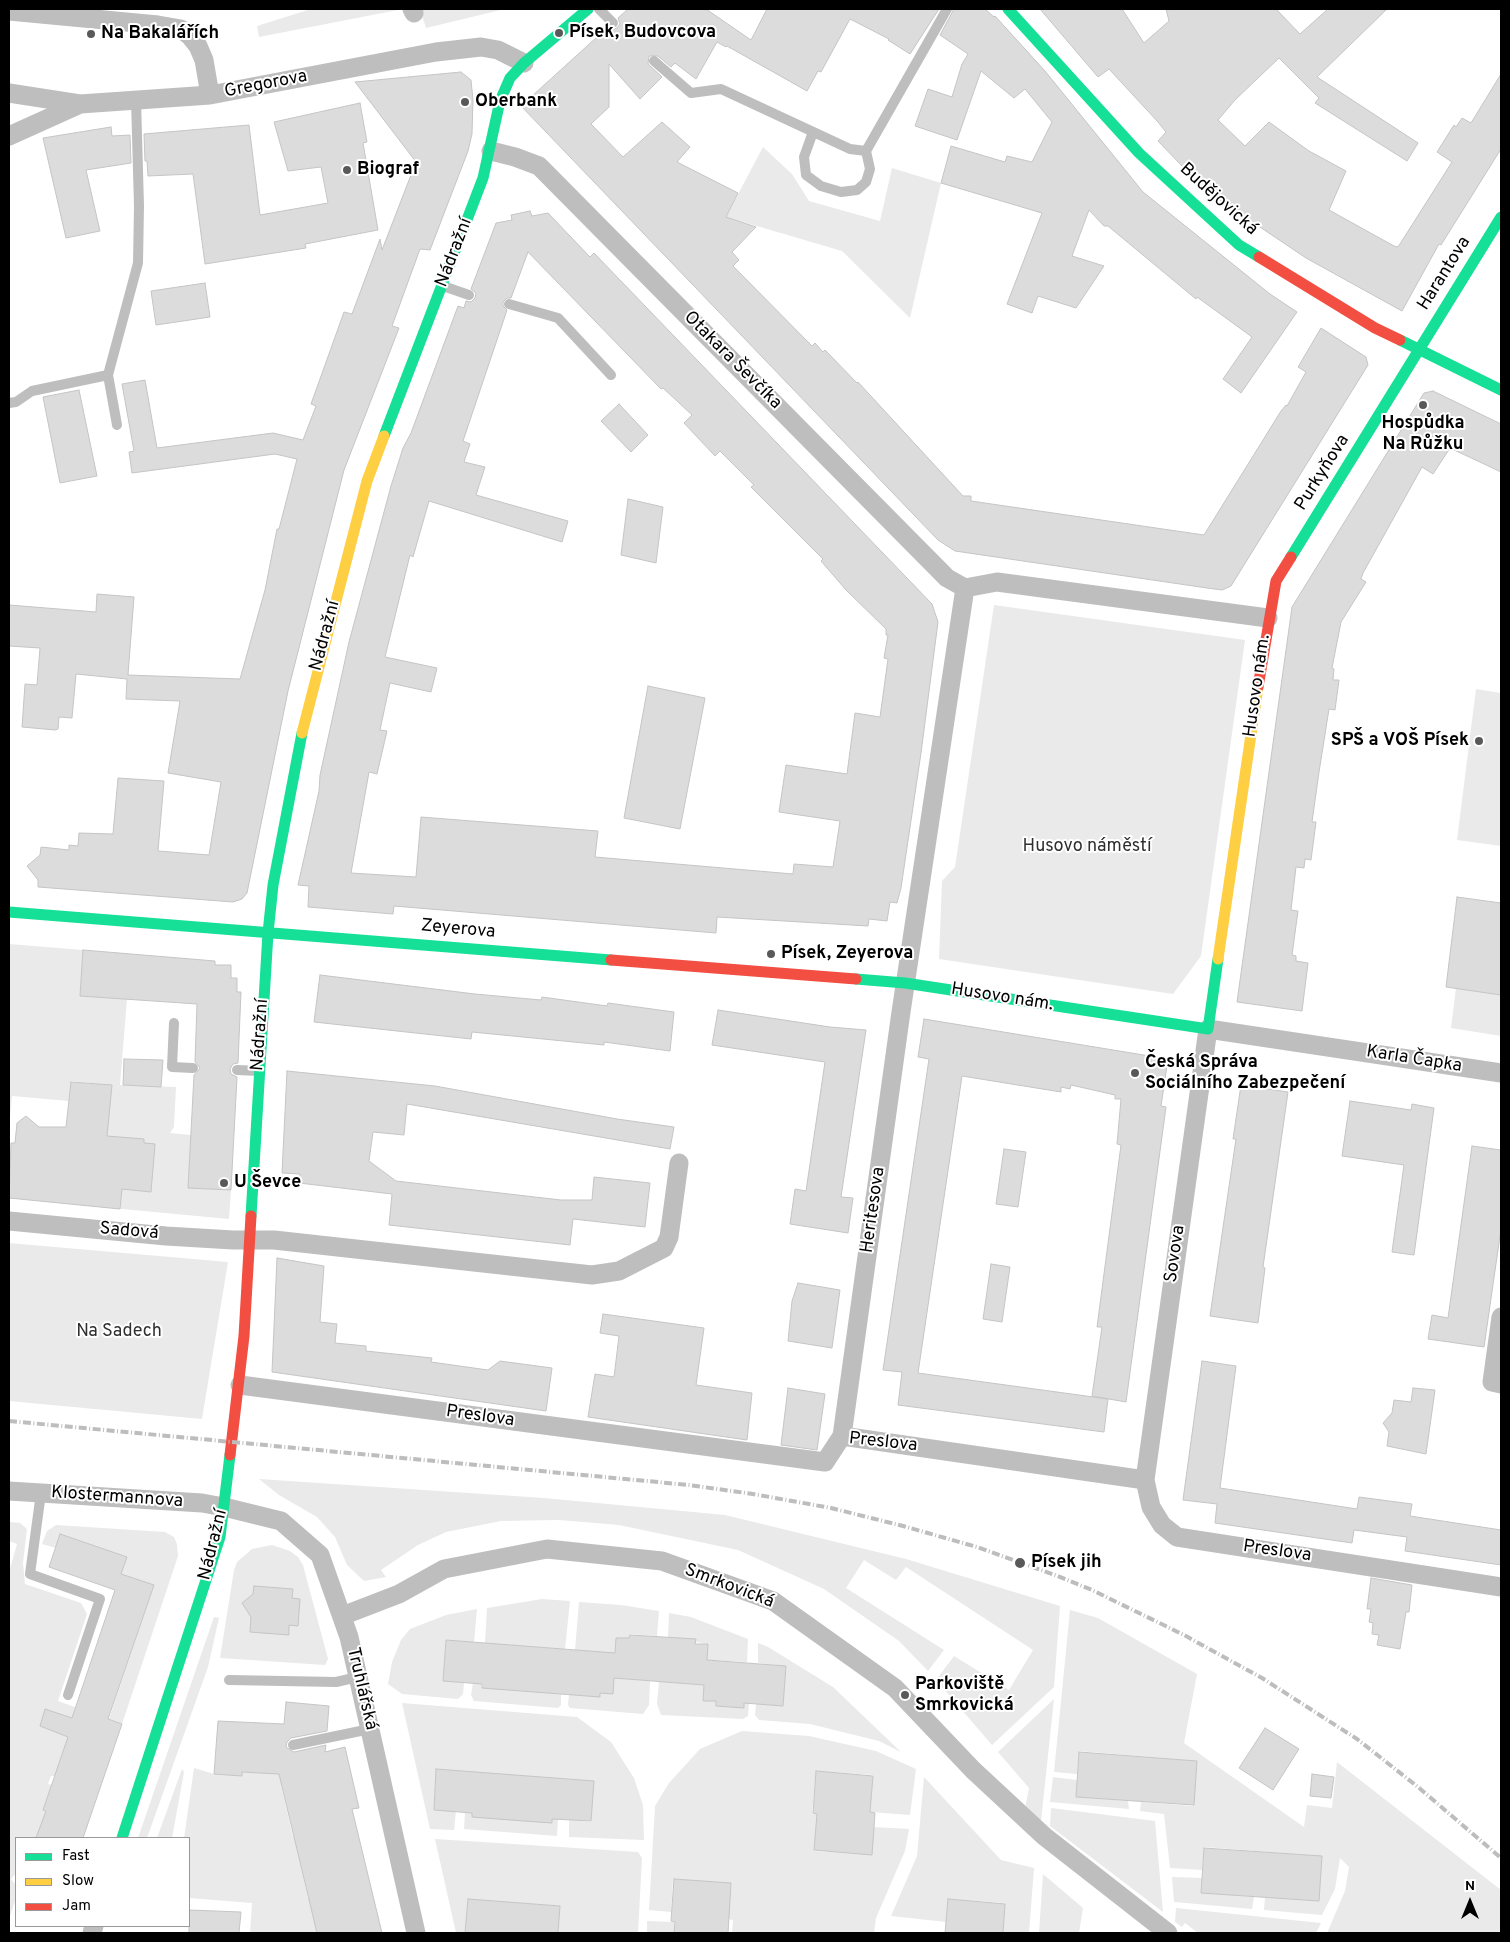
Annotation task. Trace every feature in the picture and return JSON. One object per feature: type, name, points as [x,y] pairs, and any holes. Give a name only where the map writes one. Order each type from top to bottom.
[{"type":"street","name":"Nádražní","points":[[122,1837],[220,1537],[240,1385],[268,933],[273,885],[307,709],[367,481],[483,178],[491,151],[500,100],[510,78],[524,63],[588,9]]},
{"type":"street","name":"Budějovická","points":[[1008,9],[1044,46],[1139,153],[1239,245],[1375,328],[1501,390]]},
{"type":"street","points":[[9,11],[158,25],[181,29],[198,46],[204,60],[210,95]]},
{"type":"street","name":"Gregorova","points":[[9,136],[80,104],[210,95],[436,52],[472,48],[498,50],[524,63]]},
{"type":"street","points":[[9,93],[80,104]]},
{"type":"street","name":"Otakara Ševčíka","points":[[491,151],[539,166],[947,578],[965,588]]},
{"type":"street","name":"Harantova","points":[[1418,350],[1501,217]]},
{"type":"street","name":"Purkyňova","points":[[1268,618],[1276,581],[1418,350]]},
{"type":"street","name":"Husovo nám.","points":[[905,983],[1208,1029],[1268,618],[997,582],[965,588]]},
{"type":"street","points":[[905,983],[965,588]]},
{"type":"street","name":"Zeyerova","points":[[9,912],[905,983]]},
{"type":"street","name":"Heritesova","points":[[842,1436],[905,983]]},
{"type":"street","name":"Karla Čapka","points":[[1208,1029],[1501,1073]]},
{"type":"street","name":"Sovova","points":[[1145,1480],[1208,1029]]},
{"type":"street","points":[[249,1240],[283,1241],[592,1276],[619,1271],[664,1248],[669,1237],[679,1162]]},
{"type":"street","name":"Sadová","points":[[9,1221],[166,1236],[249,1240]]},
{"type":"street","points":[[1501,1316],[1492,1382],[1501,1384]]},
{"type":"street","name":"Preslova","points":[[240,1385],[825,1462],[842,1436],[1145,1480],[1151,1507],[1162,1525],[1177,1537],[1501,1587]]},
{"type":"street","name":"Klostermannova","points":[[9,1491],[202,1503],[224,1507]]},
{"type":"street","name":"Truhlářská","points":[[224,1507],[281,1521],[320,1555],[349,1637],[416,1933]]},
{"type":"street","name":"Smrkovická","points":[[342,1616],[400,1594],[444,1568],[547,1549],[662,1561],[773,1601],[894,1688],[972,1770],[1044,1836],[1168,1933]]},
{"type":"lane","points":[[599,9],[613,23]]},
{"type":"lane","points":[[813,132],[804,157],[806,175],[821,186],[841,192],[857,190],[866,182],[870,169],[866,151],[948,9]]},
{"type":"lane","points":[[654,61],[691,93],[720,89],[850,149],[866,151]]},
{"type":"lane","points":[[116,425],[108,375],[138,263],[136,100]]},
{"type":"lane","points":[[443,286],[469,295]]},
{"type":"lane","points":[[509,304],[558,318],[611,375]]},
{"type":"lane","points":[[9,403],[16,402],[32,391],[108,375]]},
{"type":"lane","points":[[174,1023],[172,1067],[193,1068]]},
{"type":"lane","points":[[237,1070],[259,1072]]},
{"type":"lane","points":[[41,1493],[30,1574],[100,1599],[68,1694]]},
{"type":"lane","points":[[229,1680],[336,1682],[358,1677]]},
{"type":"lane","points":[[293,1745],[370,1729]]},
{"type":"green space","points":[[311,9],[403,9],[259,37],[257,26]]},
{"type":"green space","points":[[420,9],[505,9],[426,28]]},
{"type":"green space","points":[[763,147],[792,174],[809,201],[880,221],[892,168],[941,183],[910,318],[842,251],[726,217]]},
{"type":"green space","name":"Husovo náměstí","points":[[994,605],[1245,640],[1201,956],[1173,994],[939,959],[942,881],[955,867]]},
{"type":"green space","points":[[1476,689],[1501,693],[1501,846],[1457,840]]},
{"type":"green space","points":[[9,944],[83,950],[80,996],[127,999],[120,1085],[176,1087],[174,1127],[170,1133],[191,1135],[188,1188],[231,1190],[229,1219],[79,1205],[111,1085],[71,1081],[69,1101],[12,1096],[9,1128]]},
{"type":"green space","points":[[1456,988],[1501,995],[1501,1036],[1451,1028]]},
{"type":"green space","name":"Na Sadech","points":[[9,1243],[228,1262],[202,1419],[9,1401]]},
{"type":"green space","points":[[259,1479],[544,1498],[725,1515],[906,1559],[1060,1606],[1054,1687],[992,1745],[936,1680],[954,1656],[1009,1690],[1033,1650],[906,1567],[896,1580],[864,1560],[846,1588],[944,1650],[928,1671],[899,1641],[824,1589],[738,1550],[619,1525],[559,1520],[501,1521],[446,1532],[418,1545],[381,1570],[386,1577],[364,1581],[347,1565],[335,1537],[317,1517],[279,1495]]},
{"type":"green space","points":[[9,1522],[20,1523],[27,1529],[23,1563],[25,1584],[81,1603],[87,1614],[58,1701],[83,1710],[79,1721],[45,1709],[40,1726],[73,1739],[55,1776],[51,1776],[48,1784],[52,1785],[43,1810],[51,1813],[37,1837],[15,1837],[15,1874],[11,1879],[15,1884],[15,1901],[10,1916],[9,1572],[17,1544],[9,1541]]},
{"type":"green space","points":[[56,1525],[165,1532],[174,1537],[177,1544],[178,1556],[122,1724],[109,1719],[154,1585],[121,1574],[127,1557],[60,1534],[56,1548],[42,1544],[47,1531]]},
{"type":"green space","points":[[272,1545],[290,1551],[298,1557],[303,1565],[328,1659],[325,1665],[220,1658],[234,1570],[237,1562],[252,1549]]},
{"type":"green space","points":[[542,1599],[570,1601],[565,1649],[485,1643],[487,1608]]},
{"type":"green space","points":[[579,1602],[621,1605],[659,1611],[657,1636],[629,1634],[629,1638],[616,1638],[615,1653],[575,1650]]},
{"type":"green space","points":[[477,1609],[474,1642],[446,1640],[443,1680],[464,1683],[463,1694],[458,1699],[402,1694],[388,1684],[392,1662],[401,1640],[410,1629],[446,1615]]},
{"type":"green space","points":[[1070,1610],[1098,1618],[1197,1674],[1184,1743],[1304,1827],[1307,1805],[1332,1808],[1337,1762],[1501,1890],[1501,1933],[1327,1933],[1345,1891],[1349,1867],[1340,1858],[1335,1889],[1322,1915],[1264,1910],[1265,1897],[1318,1901],[1321,1856],[1204,1847],[1202,1870],[1170,1868],[1164,1814],[1140,1811],[1141,1802],[1193,1806],[1197,1761],[1079,1751],[1077,1774],[1054,1772]]},
{"type":"green space","points":[[669,1613],[691,1617],[748,1639],[747,1662],[707,1660],[708,1644],[668,1637]]},
{"type":"green space","points":[[214,1617],[219,1618],[208,1667],[147,1837],[138,1837]]},
{"type":"green space","points":[[758,1643],[768,1647],[833,1687],[901,1752],[879,1741],[810,1724],[759,1720],[755,1715],[756,1704],[783,1706],[785,1666],[758,1663]]},
{"type":"green space","points":[[614,1678],[650,1681],[649,1705],[643,1714],[570,1708],[568,1705],[569,1694],[600,1693]]},
{"type":"green space","points":[[659,1681],[704,1685],[703,1700],[716,1701],[716,1706],[743,1707],[743,1703],[749,1703],[748,1716],[743,1719],[661,1715],[657,1704]]},
{"type":"green space","points":[[473,1683],[481,1684],[481,1687],[561,1694],[561,1705],[558,1708],[474,1701],[471,1695]]},
{"type":"green space","points":[[1054,1699],[1041,1821],[1025,1808],[1029,1788],[998,1752]]},
{"type":"green space","points":[[402,1703],[577,1717],[611,1742],[634,1778],[643,1805],[644,1840],[569,1837],[569,1820],[591,1822],[593,1781],[436,1769],[434,1810],[456,1811],[454,1830],[430,1829]]},
{"type":"green space","points":[[742,1731],[809,1736],[876,1751],[916,1769],[910,1815],[870,1812],[873,1775],[816,1771],[812,1813],[817,1814],[814,1851],[871,1854],[873,1827],[909,1829],[905,1851],[876,1918],[874,1933],[732,1933],[733,1920],[728,1919],[731,1883],[673,1879],[671,1912],[649,1910],[655,1806],[669,1783],[700,1749]]},
{"type":"green space","points":[[194,1768],[214,1774],[242,1776],[242,1772],[281,1774],[283,1784],[281,1785],[293,1837],[298,1836],[297,1848],[308,1899],[313,1899],[312,1911],[317,1933],[250,1933],[252,1903],[190,1898],[190,1837],[184,1837]]},
{"type":"green space","points":[[182,1769],[184,1772],[172,1837],[157,1837]]},
{"type":"green space","points":[[924,1777],[1001,1860],[1034,1868],[1029,1933],[1003,1933],[1004,1903],[948,1899],[946,1922],[891,1916],[917,1856]]},
{"type":"green space","points":[[1053,1777],[1077,1780],[1076,1797],[1128,1801],[1129,1809],[1050,1802]]},
{"type":"green space","points":[[1051,1808],[1155,1821],[1163,1912],[1050,1826]]},
{"type":"green space","points":[[465,1813],[472,1813],[472,1817],[558,1819],[557,1836],[464,1829]]},
{"type":"green space","points":[[435,1839],[638,1852],[642,1858],[638,1933],[558,1933],[560,1906],[468,1899],[465,1933],[456,1933]]},
{"type":"green space","points":[[1043,1874],[1083,1908],[1079,1933],[1039,1933]]},
{"type":"green space","points":[[1172,1877],[1202,1878],[1201,1892],[1254,1897],[1252,1909],[1174,1902]]},
{"type":"green space","points":[[1176,1908],[1321,1923],[1316,1933],[1198,1933],[1185,1923],[1182,1927],[1175,1922]]},
{"type":"green space","points":[[647,1921],[674,1922],[674,1933],[647,1933]]},
{"type":"building","points":[[628,9],[706,9],[751,40],[767,9],[939,9],[910,54],[889,39],[850,19],[821,72],[818,71],[807,91],[717,42],[696,79],[675,63],[671,67],[658,56],[649,56],[648,64],[662,77],[640,99],[609,64],[609,107],[591,124],[623,157],[662,122],[690,147],[677,162],[738,193],[726,217],[756,227],[732,252],[739,260],[733,266],[812,346],[815,343],[823,352],[825,350],[858,382],[963,496],[971,496],[971,501],[1204,535],[1281,411],[1287,406],[1306,372],[1298,367],[1321,328],[1366,357],[1368,365],[1231,586],[1222,590],[955,551],[938,540],[521,106],[608,27],[612,30],[617,28],[620,24],[618,18]]},
{"type":"building","points":[[954,9],[985,9],[995,16],[1045,71],[1143,192],[1270,294],[1297,312],[1241,393],[1223,379],[1252,337],[1197,297],[1196,299],[1108,226],[1104,226],[1089,210],[1072,256],[1104,266],[1076,308],[1038,296],[1032,313],[1007,304],[1042,213],[941,183],[951,146],[1005,162],[1007,156],[1032,162],[1052,122],[1025,89],[1014,98],[981,71],[957,140],[915,126],[928,89],[952,97],[962,64],[968,54],[940,35]]},
{"type":"building","points":[[1040,9],[1122,9],[1144,43],[1169,21],[1166,9],[1276,9],[1300,34],[1328,9],[1387,9],[1317,77],[1418,143],[1407,161],[1315,103],[1319,98],[1279,58],[1235,100],[1218,120],[1245,146],[1269,122],[1309,151],[1346,171],[1329,210],[1394,246],[1398,247],[1452,162],[1437,152],[1454,125],[1456,127],[1462,118],[1471,123],[1501,74],[1501,149],[1441,245],[1439,244],[1402,311],[1306,258],[1205,190],[1158,141],[1166,132],[1158,122],[1109,69],[1098,77]]},
{"type":"building","points":[[461,72],[471,80],[473,100],[472,134],[468,151],[430,250],[420,249],[392,326],[399,328],[344,470],[288,691],[247,893],[242,899],[233,902],[38,887],[38,880],[27,866],[40,855],[41,847],[69,850],[69,845],[78,846],[79,833],[113,834],[118,778],[164,781],[158,851],[209,855],[221,782],[168,773],[180,701],[126,699],[127,679],[76,674],[72,718],[59,717],[58,729],[55,730],[22,727],[25,684],[37,685],[40,648],[9,646],[9,605],[96,612],[97,594],[134,597],[128,675],[240,679],[265,590],[277,529],[279,529],[297,459],[275,454],[132,473],[129,452],[134,451],[122,384],[145,380],[157,448],[273,433],[303,440],[316,406],[311,404],[344,312],[352,314],[380,239],[382,250],[416,162],[355,82]]},
{"type":"building","points":[[360,103],[367,142],[363,143],[378,230],[305,244],[306,248],[205,264],[193,174],[148,176],[147,161],[145,161],[144,134],[249,125],[260,215],[328,203],[321,167],[288,171],[274,122]]},
{"type":"building","points":[[111,127],[112,136],[130,135],[131,163],[86,170],[100,231],[66,238],[43,138]]},
{"type":"building","points":[[530,211],[532,216],[548,213],[590,257],[594,253],[932,604],[938,622],[921,753],[901,888],[897,903],[890,902],[887,921],[869,919],[868,926],[717,917],[716,933],[394,906],[393,914],[308,907],[309,886],[298,885],[349,642],[391,486],[403,448],[411,433],[458,306],[464,308],[466,301],[471,302],[475,298],[476,293],[471,289],[496,223],[512,220],[511,215]],"holes":[[[528,252],[661,389],[663,388],[692,415],[684,423],[715,456],[720,451],[754,485],[751,487],[823,559],[821,561],[846,590],[886,629],[886,635],[888,635],[884,658],[888,659],[880,717],[855,713],[847,774],[786,765],[779,812],[840,821],[833,867],[794,864],[793,874],[595,857],[598,831],[421,817],[416,877],[351,873],[369,772],[377,774],[387,731],[380,730],[390,683],[431,692],[437,668],[385,657],[410,555],[413,557],[429,501],[562,542],[568,521],[476,495],[485,467],[464,462],[470,444],[463,441],[507,310],[503,306],[503,302],[507,298],[511,298]]]},
{"type":"building","points":[[205,283],[210,317],[156,325],[151,291]]},
{"type":"building","points":[[79,390],[97,476],[60,483],[43,397]]},
{"type":"building","points":[[1433,391],[1501,424],[1501,472],[1450,448],[1433,474],[1422,467],[1363,573],[1361,579],[1366,582],[1341,622],[1332,668],[1334,669],[1333,680],[1339,680],[1335,710],[1329,709],[1319,772],[1312,822],[1316,822],[1311,860],[1305,859],[1304,868],[1296,867],[1291,910],[1298,911],[1292,955],[1296,956],[1296,961],[1308,963],[1302,1011],[1237,1002],[1292,607],[1424,393]]},
{"type":"building","points":[[619,404],[648,435],[631,452],[601,421]]},
{"type":"building","points":[[628,499],[663,507],[656,563],[621,555]]},
{"type":"building","points":[[648,686],[705,698],[680,829],[624,818]]},
{"type":"building","points":[[1457,897],[1501,903],[1501,995],[1446,987]]},
{"type":"building","points":[[83,950],[215,961],[215,965],[231,965],[231,978],[237,978],[237,992],[241,992],[238,1063],[233,1064],[230,1069],[231,1074],[237,1077],[231,1190],[188,1188],[194,1075],[200,1068],[195,1062],[197,1004],[80,996]]},
{"type":"building","points":[[320,975],[475,994],[541,1000],[542,997],[607,1006],[608,1003],[674,1012],[670,1051],[604,1042],[604,1045],[472,1032],[471,1039],[314,1022]]},
{"type":"building","points":[[718,1010],[830,1027],[866,1030],[841,1197],[853,1198],[848,1233],[790,1224],[795,1189],[806,1191],[825,1062],[712,1045]]},
{"type":"building","points":[[924,1019],[1168,1059],[1161,1106],[1166,1107],[1126,1402],[1092,1396],[1102,1327],[1097,1327],[1121,1145],[1117,1144],[1121,1099],[1115,1099],[1115,1095],[1071,1085],[1070,1089],[1061,1087],[1061,1092],[962,1076],[918,1373],[1108,1399],[1104,1432],[898,1405],[902,1372],[883,1370],[929,1059],[918,1057]]},
{"type":"building","points":[[124,1059],[163,1060],[161,1087],[123,1085]]},
{"type":"building","points":[[287,1071],[435,1086],[617,1119],[674,1127],[670,1149],[407,1104],[404,1135],[373,1132],[369,1161],[396,1181],[561,1200],[592,1200],[594,1177],[650,1183],[645,1227],[573,1219],[570,1245],[389,1225],[392,1194],[299,1183],[300,1174],[282,1173]]},
{"type":"building","points":[[71,1082],[112,1085],[107,1136],[144,1139],[144,1143],[155,1144],[151,1192],[122,1189],[120,1209],[9,1198],[11,1143],[15,1143],[17,1123],[26,1116],[39,1127],[66,1127]]},
{"type":"building","points":[[1241,1085],[1288,1092],[1263,1267],[1265,1268],[1258,1323],[1210,1316],[1236,1139],[1233,1139]]},
{"type":"building","points":[[1350,1101],[1411,1110],[1412,1104],[1434,1108],[1414,1255],[1392,1252],[1404,1165],[1342,1156]]},
{"type":"building","points":[[1472,1146],[1501,1150],[1501,1229],[1484,1347],[1428,1339],[1432,1315],[1448,1318]]},
{"type":"building","points":[[1004,1149],[1026,1152],[1018,1207],[996,1204]]},
{"type":"building","points":[[277,1258],[324,1266],[320,1322],[337,1324],[335,1343],[366,1346],[366,1351],[432,1358],[431,1362],[488,1370],[500,1361],[552,1368],[546,1411],[272,1372]]},
{"type":"building","points":[[991,1264],[1010,1267],[1002,1322],[983,1319]]},
{"type":"building","points":[[798,1283],[840,1290],[832,1348],[788,1341],[792,1301]]},
{"type":"building","points":[[603,1314],[704,1328],[696,1385],[752,1393],[747,1440],[588,1417],[595,1374],[614,1377],[619,1336],[600,1333]]},
{"type":"building","points":[[1202,1361],[1236,1366],[1220,1488],[1357,1509],[1359,1497],[1412,1504],[1410,1516],[1501,1530],[1501,1565],[1405,1551],[1407,1537],[1354,1530],[1352,1543],[1215,1523],[1217,1504],[1183,1500]]},
{"type":"building","points":[[788,1388],[825,1394],[817,1450],[781,1445]]},
{"type":"building","points":[[1413,1388],[1435,1390],[1426,1454],[1387,1446],[1389,1432],[1383,1423],[1392,1413],[1394,1400],[1411,1402]]},
{"type":"building","points":[[60,1534],[127,1557],[121,1574],[154,1585],[108,1719],[122,1724],[83,1837],[36,1837],[46,1811],[43,1810],[68,1737],[40,1726],[45,1709],[72,1718],[115,1590],[49,1567]]},
{"type":"building","points":[[1371,1578],[1412,1585],[1409,1612],[1406,1612],[1400,1649],[1377,1645],[1379,1635],[1372,1634],[1373,1623],[1369,1622],[1371,1609],[1367,1609]]},
{"type":"building","points":[[254,1586],[293,1589],[292,1598],[300,1599],[298,1626],[289,1625],[289,1635],[250,1632],[251,1617],[242,1603],[253,1594]]},
{"type":"building","points":[[630,1635],[696,1639],[695,1644],[708,1644],[707,1660],[786,1666],[783,1706],[744,1703],[744,1708],[716,1706],[716,1701],[703,1701],[704,1685],[614,1678],[613,1694],[600,1693],[600,1697],[482,1688],[482,1684],[443,1681],[446,1640],[615,1653],[616,1638],[629,1638]]},
{"type":"building","points":[[286,1702],[329,1706],[327,1731],[291,1738],[287,1742],[286,1747],[294,1752],[326,1745],[325,1752],[345,1747],[359,1808],[352,1809],[382,1933],[317,1933],[279,1774],[242,1772],[242,1776],[214,1774],[218,1721],[284,1724]]},
{"type":"building","points":[[1265,1728],[1299,1749],[1273,1790],[1239,1768]]},
{"type":"building","points":[[1079,1752],[1197,1761],[1194,1805],[1076,1797]]},
{"type":"building","points":[[436,1769],[594,1781],[591,1821],[552,1819],[552,1823],[472,1817],[472,1813],[434,1810]]},
{"type":"building","points":[[816,1771],[873,1776],[870,1812],[875,1813],[872,1855],[814,1850],[817,1814],[813,1813]]},
{"type":"building","points":[[1312,1774],[1334,1777],[1331,1798],[1310,1796]]},
{"type":"building","points":[[1204,1848],[1322,1856],[1319,1901],[1201,1893]]},
{"type":"building","points":[[674,1879],[731,1883],[728,1933],[674,1933],[675,1922],[671,1921]]},
{"type":"building","points":[[468,1899],[560,1906],[558,1933],[465,1933]]},
{"type":"building","points":[[948,1899],[1005,1904],[1003,1933],[945,1933]]},
{"type":"building","points":[[190,1910],[241,1912],[239,1933],[189,1933]]},
{"type":"railway","points":[[9,1421],[689,1485],[831,1508],[977,1547],[1092,1590],[1184,1635],[1262,1678],[1357,1739],[1418,1787],[1501,1858]]},
{"type":"traffic: fast","points":[[384,436],[483,178],[500,101],[510,78],[524,63],[588,9]]},
{"type":"traffic: fast","points":[[1008,9],[1139,153],[1239,245],[1259,257]]},
{"type":"traffic: fast","points":[[1291,557],[1501,217]]},
{"type":"traffic: fast","points":[[1400,340],[1501,390]]},
{"type":"traffic: fast","points":[[251,1216],[268,933],[273,885],[302,733]]},
{"type":"traffic: fast","points":[[9,912],[611,960]]},
{"type":"traffic: fast","points":[[856,979],[905,983],[1208,1029],[1218,959]]},
{"type":"traffic: fast","points":[[122,1837],[220,1537],[230,1455]]},
{"type":"traffic: slow","points":[[302,733],[367,481],[384,436]]},
{"type":"traffic: slow","points":[[1218,959],[1258,687]]},
{"type":"traffic: jam","points":[[1259,257],[1375,328],[1400,340]]},
{"type":"traffic: jam","points":[[1258,687],[1276,581],[1291,557]]},
{"type":"traffic: jam","points":[[611,960],[856,979]]},
{"type":"traffic: jam","points":[[230,1455],[244,1336],[251,1216]]},
{"type":"place","name":"Písek, Budovcova","points":[[559,33]]},
{"type":"place","name":"Na Bakalářích","points":[[91,34]]},
{"type":"place","name":"Oberbank","points":[[465,102]]},
{"type":"place","name":"Biograf","points":[[347,170]]},
{"type":"place","name":"Hospůdka Na Růžku","points":[[1423,405]]},
{"type":"place","name":"SPŠ a VOŠ Písek","points":[[1479,741]]},
{"type":"place","name":"Písek, Zeyerova","points":[[771,954]]},
{"type":"place","name":"Česká Správa Sociálního Zabezpečení","points":[[1135,1073]]},
{"type":"place","name":"U Ševce","points":[[224,1183]]},
{"type":"place","name":"Písek jih","points":[[1020,1563]]},
{"type":"place","name":"Parkoviště Smrkovická","points":[[905,1695]]}]
